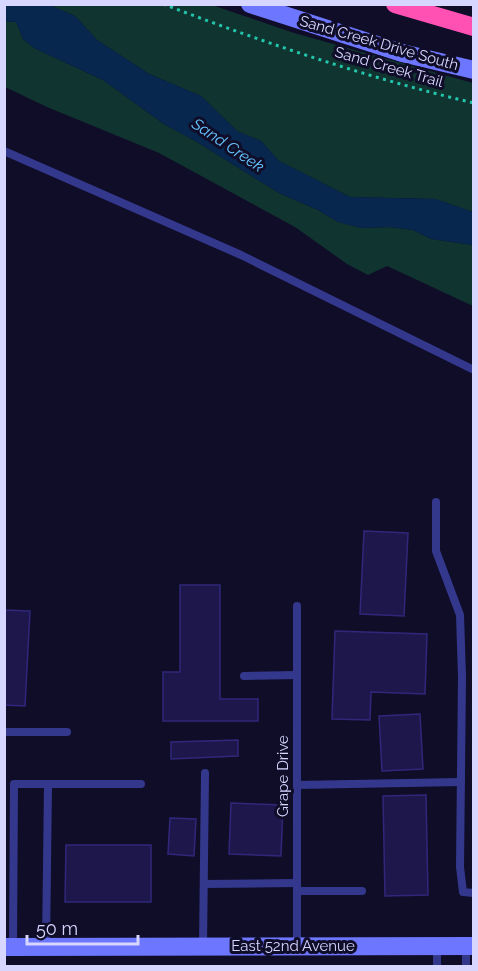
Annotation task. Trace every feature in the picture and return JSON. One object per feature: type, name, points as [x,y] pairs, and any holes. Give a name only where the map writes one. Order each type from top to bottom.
[{"type":"highway","points":[[395,4],[474,27]]},
{"type":"street","name":"Sand Creek Drive South","points":[[250,4],[391,50],[474,70]]},
{"type":"street","name":"East 52nd Avenue","points":[[9,947],[470,946]]},
{"type":"lane","points":[[4,152],[242,255],[474,370]]},
{"type":"lane","points":[[436,502],[436,551],[460,615],[462,677],[460,867],[463,892],[474,892]]},
{"type":"lane","name":"Grape Drive","points":[[297,606],[297,946]]},
{"type":"lane","points":[[244,676],[297,675]]},
{"type":"lane","points":[[4,732],[67,732]]},
{"type":"lane","points":[[203,947],[205,773]]},
{"type":"lane","points":[[297,785],[461,782]]},
{"type":"lane","points":[[9,947],[9,883],[14,784],[141,784]]},
{"type":"lane","points":[[46,947],[48,784]]},
{"type":"lane","points":[[204,884],[362,891]]},
{"type":"lane","points":[[437,946],[437,966]]},
{"type":"lane","points":[[466,966],[470,946]]},
{"type":"path","name":"Sand Creek Trail","points":[[163,4],[243,34],[356,70],[474,103]]},
{"type":"green space","points":[[49,5],[212,5],[294,33],[473,83],[473,212],[435,199],[350,197],[279,161],[261,141],[237,131],[201,96],[149,74],[97,40],[75,16]]},
{"type":"green space","points":[[4,21],[16,22],[23,39],[34,48],[103,80],[164,124],[279,193],[318,210],[338,222],[362,228],[389,227],[413,230],[431,239],[473,245],[473,306],[387,266],[368,275],[347,264],[295,227],[159,153],[47,107],[5,87]]},
{"type":"water","name":"Sand Creek","points":[[4,5],[49,5],[75,16],[97,40],[149,74],[201,96],[237,131],[261,141],[279,161],[350,197],[435,199],[473,212],[473,245],[431,239],[413,230],[389,227],[362,228],[338,222],[318,210],[279,193],[164,124],[103,80],[34,48],[23,39],[16,22],[5,21]]},
{"type":"building","points":[[364,531],[408,533],[404,616],[360,614]]},
{"type":"building","points":[[180,585],[220,585],[220,699],[258,699],[258,721],[163,721],[163,672],[180,672]]},
{"type":"building","points":[[4,610],[30,611],[25,706],[4,705]]},
{"type":"building","points":[[335,631],[427,634],[425,694],[371,692],[370,720],[332,719]]},
{"type":"building","points":[[420,714],[423,769],[382,771],[379,716]]},
{"type":"building","points":[[238,740],[238,756],[171,759],[171,742]]},
{"type":"building","points":[[426,795],[428,895],[385,896],[383,796]]},
{"type":"building","points":[[231,803],[283,805],[281,856],[229,854]]},
{"type":"building","points":[[170,818],[196,819],[194,856],[168,854]]},
{"type":"building","points":[[66,845],[151,845],[151,902],[65,902]]}]
